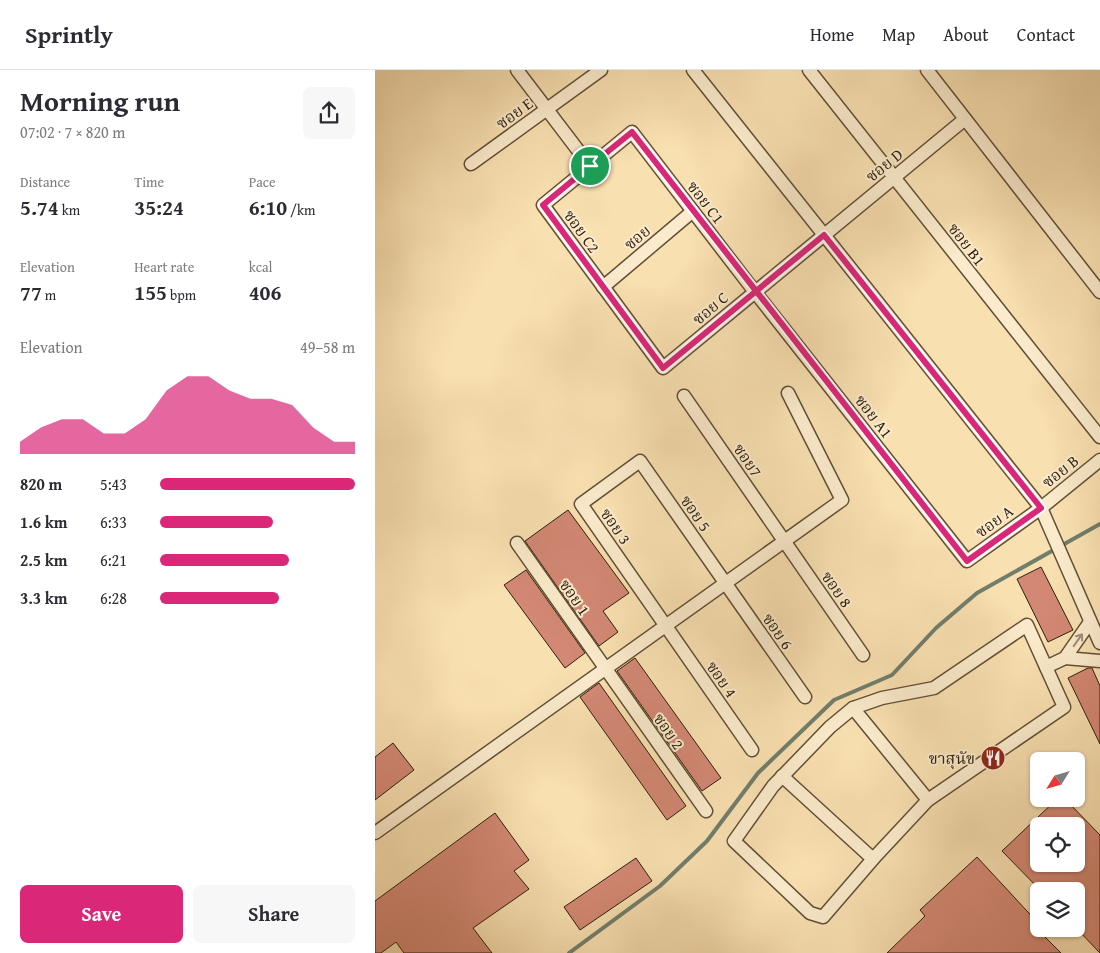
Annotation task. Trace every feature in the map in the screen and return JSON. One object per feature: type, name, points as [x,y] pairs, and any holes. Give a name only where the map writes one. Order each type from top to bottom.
[{"type":"street","points":[[517,70],[590,166]]},
{"type":"street","name":"ซอย E","points":[[471,164],[601,70]]},
{"type":"street","points":[[693,70],[1041,508],[1100,643]]},
{"type":"street","name":"ซอย B1","points":[[809,70],[1100,437]]},
{"type":"street","points":[[927,70],[1100,292]]},
{"type":"street","name":"ซอย D","points":[[824,235],[965,119]]},
{"type":"street","name":"ซอย C2","points":[[632,132],[543,205],[663,368]]},
{"type":"street","name":"ซอย C1","points":[[632,132],[755,292]]},
{"type":"street","name":"ซอย","points":[[603,287],[693,211]]},
{"type":"street","name":"ซอย C","points":[[663,368],[824,235]]},
{"type":"street","name":"ซอย A1","points":[[755,292],[967,561]]},
{"type":"street","points":[[375,833],[841,500],[787,393]]},
{"type":"street","name":"ซอย7","points":[[684,396],[785,541]]},
{"type":"street","name":"ซอย B","points":[[1041,508],[1100,460]]},
{"type":"street","name":"ซอย 5","points":[[640,461],[725,584]]},
{"type":"street","name":"ซอย 3","points":[[640,461],[581,504],[666,626]]},
{"type":"street","name":"ซอย A","points":[[967,561],[1041,508]]},
{"type":"street","name":"ซอย 8","points":[[785,541],[863,655]]},
{"type":"street","name":"ซอย 1","points":[[517,543],[606,669]]},
{"type":"street","name":"ซอย 6","points":[[725,584],[805,697]]},
{"type":"street","points":[[1047,667],[1065,658],[1090,622]]},
{"type":"street","points":[[1027,625],[1064,707],[928,800],[873,859],[823,917],[810,913],[734,841],[773,786],[830,727],[853,708],[882,698],[934,688],[1027,625]]},
{"type":"street","name":"ซอย 4","points":[[666,626],[752,750]]},
{"type":"street","points":[[1065,658],[1100,660]]},
{"type":"street","name":"ซอย 2","points":[[606,669],[705,811]]},
{"type":"street","points":[[853,708],[928,800]]},
{"type":"street","points":[[782,776],[873,859]]},
{"type":"building","points":[[568,510],[629,593],[603,611],[618,632],[599,646],[525,541]]},
{"type":"building","points":[[1041,567],[1073,630],[1048,642],[1017,579]]},
{"type":"building","points":[[526,570],[585,653],[565,668],[504,585]]},
{"type":"building","points":[[635,658],[721,778],[702,791],[617,671]]},
{"type":"building","points":[[1088,668],[1092,668],[1100,686],[1100,744],[1068,678]]},
{"type":"building","points":[[599,683],[686,806],[667,820],[580,697]]},
{"type":"building","points":[[393,743],[414,770],[375,800],[375,757]]},
{"type":"building","points":[[1047,808],[1074,808],[1082,817],[1038,817]]},
{"type":"building","points":[[495,813],[529,860],[514,871],[529,889],[473,928],[492,953],[404,953],[396,942],[381,953],[375,953],[375,901]]},
{"type":"building","points":[[1085,820],[1100,835],[1100,953],[1085,937],[1085,882],[1032,882],[1002,851],[1030,825],[1030,872],[1085,872]]},
{"type":"building","points":[[977,857],[1030,914],[1030,937],[1045,937],[1061,953],[887,953],[925,916],[920,910]]},
{"type":"building","points":[[636,858],[652,881],[580,930],[564,907]]},
{"type":"waterway","points":[[569,953],[660,886],[707,841],[758,773],[834,700],[892,675],[936,628],[977,593],[1100,524]]},
{"type":"place","name":"ขาสุนัข","points":[[993,758]]},
{"type":"route","points":[[590,166],[543,205],[663,368],[755,292],[824,235],[1041,508],[967,561],[755,292],[632,132],[590,166]]}]
